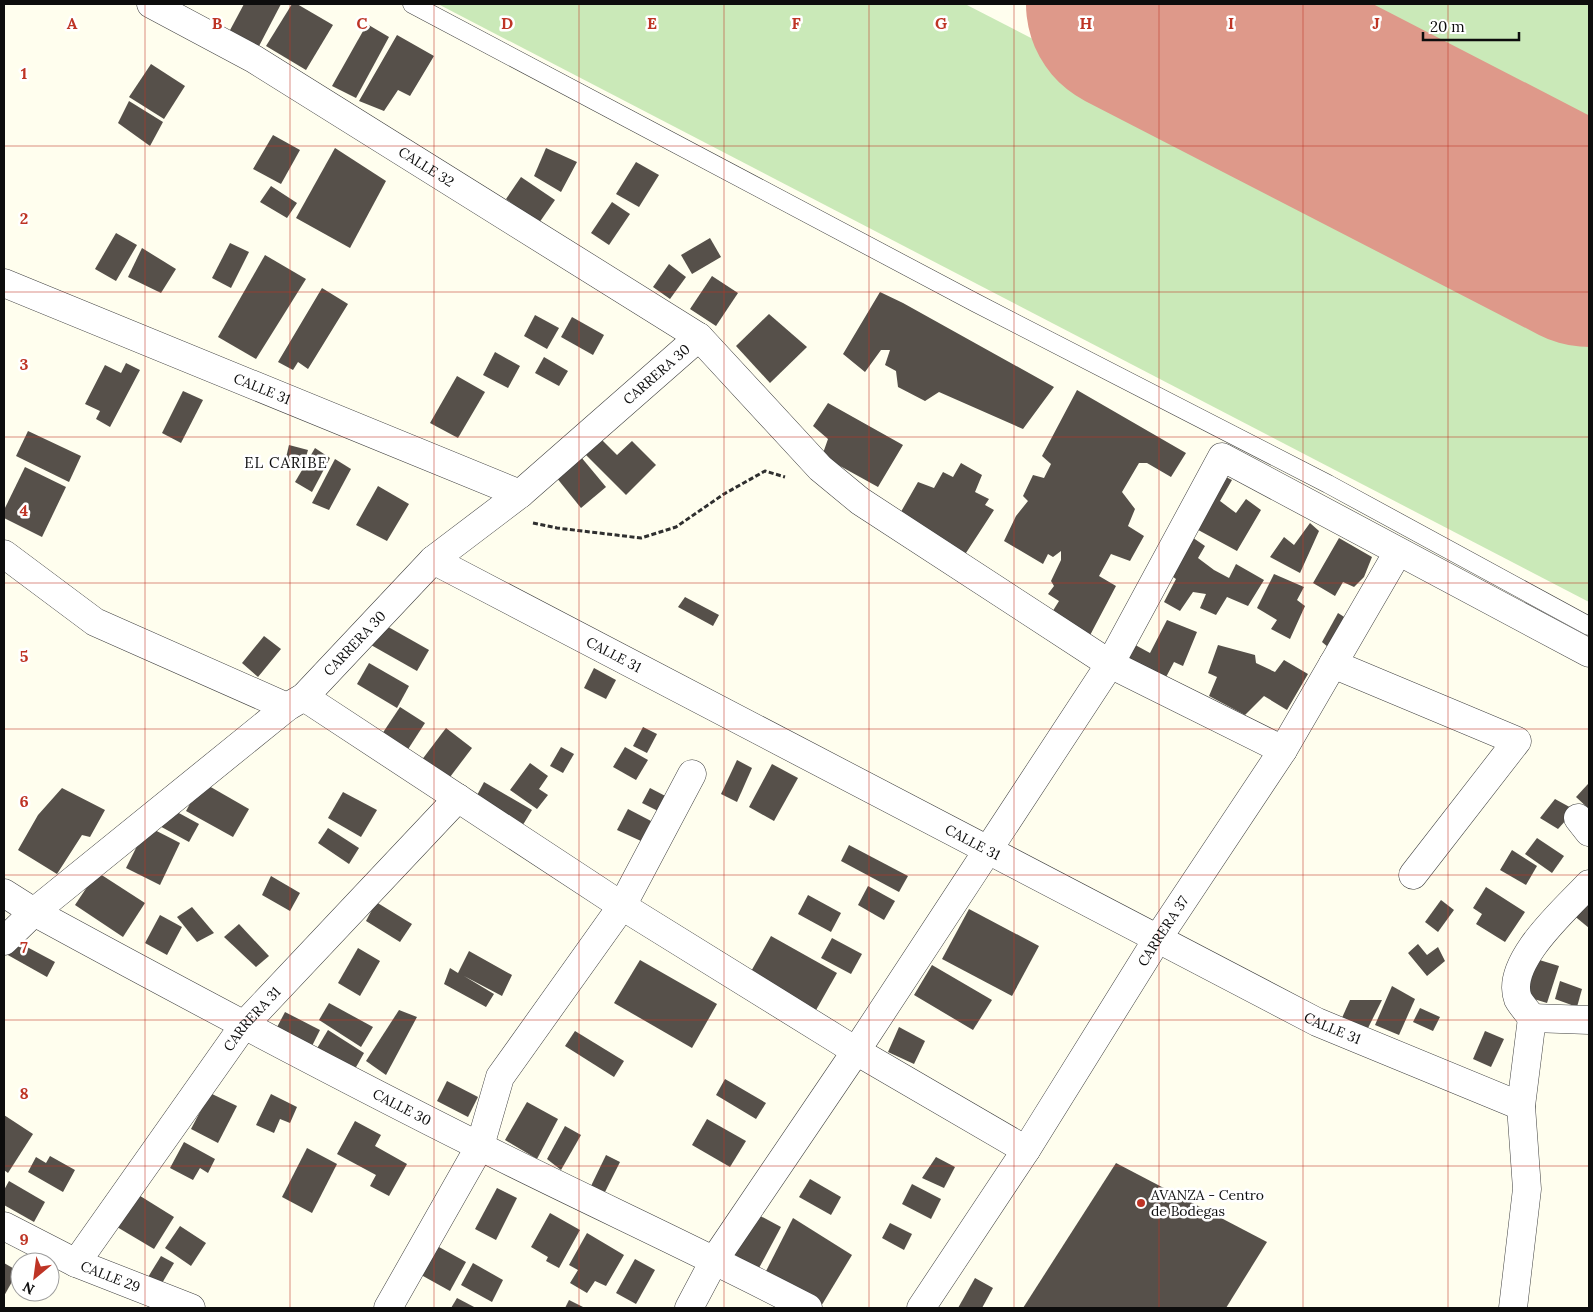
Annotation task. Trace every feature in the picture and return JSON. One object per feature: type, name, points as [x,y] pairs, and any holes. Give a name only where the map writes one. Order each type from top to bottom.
[{"type":"street","name":"CALLE 32","points":[[151,4],[254,59],[699,337],[820,468],[860,501],[1110,664],[1283,750]]},
{"type":"street","name":"CALLE 31","points":[[4,283],[520,494]]},
{"type":"street","name":"CARRERA 30","points":[[4,941],[34,912],[295,702],[432,560],[520,494],[699,337]]},
{"type":"street","points":[[690,1308],[715,1259],[856,1051],[1110,664],[1222,457],[1589,653]]},
{"type":"street","name":"CARRERA 37","points":[[921,1308],[1026,1150],[1158,938],[1283,750],[1398,552]]},
{"type":"street","points":[[4,554],[95,622],[295,702],[458,798],[622,906],[856,1051],[1026,1150]]},
{"type":"street","name":"CALLE 31","points":[[432,560],[1317,1022],[1520,1106]]},
{"type":"street","points":[[1333,664],[1517,741],[1413,876]]},
{"type":"street","points":[[388,1308],[480,1146],[500,1077],[622,906],[692,774]]},
{"type":"street","name":"CARRERA 31","points":[[76,1263],[244,1025],[458,798]]},
{"type":"street","points":[[1513,1308],[1527,1189],[1520,1106],[1532,1018],[1518,998],[1518,977],[1532,945],[1589,884]]},
{"type":"street","name":"CALLE 30","points":[[4,893],[34,912],[244,1025],[480,1146],[715,1259],[808,1308]]},
{"type":"street","points":[[1532,1018],[1589,1020]]},
{"type":"street","name":"CALLE 29","points":[[4,1226],[76,1263],[191,1308]]},
{"type":"lane","points":[[412,4],[976,303],[1328,484],[1589,626]]},
{"type":"path","points":[[520,494],[527,521],[557,528],[641,538],[676,527],[724,494],[765,471],[795,479],[820,468]]},
{"type":"green space","points":[[438,4],[965,4],[1589,326],[1589,602]]},
{"type":"green space","points":[[1285,4],[1589,4],[1589,161]]},
{"type":"building","points":[[244,4],[281,4],[258,48],[229,32]]},
{"type":"building","points":[[292,4],[297,4],[333,25],[306,70],[266,46]]},
{"type":"building","points":[[367,24],[389,37],[356,98],[332,86]]},
{"type":"building","points":[[397,35],[434,56],[410,96],[398,90],[384,111],[359,101]]},
{"type":"building","points":[[151,64],[185,86],[164,119],[129,97]]},
{"type":"building","points":[[129,101],[163,122],[150,146],[118,123]]},
{"type":"building","points":[[273,135],[300,150],[281,184],[253,169]]},
{"type":"building","points":[[335,148],[386,181],[350,248],[296,218]]},
{"type":"building","points":[[546,148],[577,162],[561,192],[534,176]]},
{"type":"building","points":[[636,162],[659,175],[639,207],[616,194]]},
{"type":"building","points":[[521,177],[555,200],[539,223],[506,199]]},
{"type":"building","points":[[271,186],[297,203],[287,218],[260,202]]},
{"type":"building","points":[[612,202],[630,214],[609,245],[591,233]]},
{"type":"building","points":[[116,233],[137,245],[116,281],[95,269]]},
{"type":"building","points":[[710,238],[721,257],[692,274],[681,255]]},
{"type":"building","points":[[230,243],[249,252],[231,288],[212,278]]},
{"type":"building","points":[[142,248],[176,269],[161,293],[128,277]]},
{"type":"building","points":[[265,255],[306,279],[256,359],[218,337]]},
{"type":"building","points":[[669,264],[686,277],[670,299],[653,287]]},
{"type":"building","points":[[712,276],[738,293],[716,326],[690,309]]},
{"type":"building","points":[[322,288],[348,304],[308,369],[298,362],[293,370],[278,362]]},
{"type":"building","points":[[880,292],[1054,387],[1023,429],[939,392],[925,401],[898,387],[896,371],[885,365],[890,350],[881,350],[865,372],[843,354]]},
{"type":"building","points":[[769,314],[807,347],[770,383],[736,346]]},
{"type":"building","points":[[535,315],[559,328],[547,349],[524,336]]},
{"type":"building","points":[[572,317],[604,335],[593,355],[561,337]]},
{"type":"building","points":[[495,352],[520,366],[508,388],[483,375]]},
{"type":"building","points":[[544,357],[568,371],[559,386],[535,373]]},
{"type":"building","points":[[126,363],[140,370],[110,427],[96,419],[100,411],[85,404],[105,365],[121,373]]},
{"type":"building","points":[[457,376],[485,392],[458,438],[430,423]]},
{"type":"building","points":[[1077,390],[1186,453],[1171,477],[1147,463],[1139,463],[1122,492],[1135,509],[1128,526],[1144,536],[1130,561],[1111,554],[1099,576],[1116,586],[1087,641],[1049,617],[1059,601],[1048,594],[1054,586],[1051,581],[1061,560],[1061,551],[1053,557],[1048,554],[1043,564],[1004,541],[1016,516],[1028,501],[1023,496],[1033,475],[1044,478],[1051,464],[1042,456]]},
{"type":"building","points":[[183,391],[203,400],[181,443],[162,433]]},
{"type":"building","points":[[828,403],[903,445],[878,487],[822,456],[828,439],[813,426]]},
{"type":"building","points":[[28,431],[81,456],[69,482],[16,456]]},
{"type":"building","points":[[601,439],[617,455],[632,441],[656,465],[626,495],[585,454]]},
{"type":"building","points":[[289,445],[308,450],[303,467],[285,462]]},
{"type":"building","points":[[315,448],[330,458],[312,492],[295,482]]},
{"type":"building","points":[[581,457],[606,487],[581,508],[556,477]]},
{"type":"building","points":[[335,459],[351,469],[329,510],[312,503]]},
{"type":"building","points":[[961,463],[982,475],[975,492],[989,499],[985,505],[994,510],[964,556],[898,517],[918,482],[934,488],[943,472],[953,477]]},
{"type":"building","points":[[25,467],[66,487],[42,537],[4,518],[4,510]]},
{"type":"building","points":[[1218,473],[1232,480],[1220,501],[1236,513],[1246,499],[1261,510],[1237,551],[1189,525]]},
{"type":"building","points":[[378,486],[409,504],[387,541],[356,525]]},
{"type":"building","points":[[1310,523],[1319,531],[1300,573],[1270,557],[1284,537],[1294,545]]},
{"type":"building","points":[[1186,533],[1205,546],[1198,558],[1214,570],[1229,578],[1236,564],[1264,580],[1248,606],[1227,597],[1216,615],[1200,608],[1206,594],[1193,592],[1180,611],[1164,602],[1176,579],[1166,572]]},
{"type":"building","points":[[1339,538],[1372,557],[1364,577],[1354,587],[1343,582],[1335,596],[1313,583]]},
{"type":"building","points":[[1274,574],[1304,587],[1297,600],[1305,606],[1290,639],[1271,629],[1277,620],[1257,608]]},
{"type":"building","points":[[685,597],[719,615],[713,626],[678,607]]},
{"type":"building","points":[[1338,613],[1352,622],[1335,653],[1322,642]]},
{"type":"building","points":[[1167,620],[1197,632],[1183,666],[1174,662],[1165,679],[1119,655],[1128,641],[1150,653]]},
{"type":"building","points":[[383,624],[429,650],[417,671],[371,645]]},
{"type":"building","points":[[264,636],[281,649],[258,677],[242,663]]},
{"type":"building","points":[[1218,645],[1255,655],[1256,663],[1275,672],[1284,660],[1308,674],[1287,710],[1264,696],[1245,715],[1209,696],[1217,677],[1208,673]]},
{"type":"building","points":[[369,663],[409,686],[397,708],[357,684]]},
{"type":"building","points":[[594,668],[616,680],[606,699],[584,688]]},
{"type":"building","points":[[400,707],[425,723],[403,757],[378,740]]},
{"type":"building","points":[[643,727],[657,734],[647,753],[633,746]]},
{"type":"building","points":[[446,728],[472,748],[447,781],[421,761]]},
{"type":"building","points":[[561,747],[574,754],[563,773],[550,766]]},
{"type":"building","points":[[625,747],[648,760],[636,780],[613,767]]},
{"type":"building","points":[[737,760],[752,768],[737,802],[721,794]]},
{"type":"building","points":[[530,763],[548,776],[539,789],[548,795],[537,809],[510,790]]},
{"type":"building","points":[[772,764],[798,778],[774,821],[749,807]]},
{"type":"building","points":[[202,782],[249,809],[233,837],[186,811]]},
{"type":"building","points":[[484,782],[532,810],[521,828],[475,799]]},
{"type":"building","points":[[1588,784],[1589,786],[1589,809],[1576,797]]},
{"type":"building","points":[[62,788],[105,810],[90,837],[82,835],[57,874],[18,850],[38,815]]},
{"type":"building","points":[[650,788],[673,800],[666,815],[642,803]]},
{"type":"building","points":[[343,792],[377,810],[361,837],[328,818]]},
{"type":"building","points":[[1555,799],[1575,810],[1558,829],[1540,818]]},
{"type":"building","points":[[166,806],[199,824],[189,842],[156,824]]},
{"type":"building","points":[[628,809],[651,821],[641,841],[617,830]]},
{"type":"building","points":[[147,826],[180,843],[160,885],[126,868]]},
{"type":"building","points":[[328,828],[359,848],[349,864],[318,843]]},
{"type":"building","points":[[1537,838],[1564,856],[1552,873],[1525,854]]},
{"type":"building","points":[[849,845],[908,876],[899,892],[841,861]]},
{"type":"building","points":[[1512,850],[1537,866],[1526,885],[1500,870]]},
{"type":"building","points":[[97,872],[145,903],[123,937],[75,905]]},
{"type":"building","points":[[271,876],[300,893],[290,911],[262,895]]},
{"type":"building","points":[[868,886],[895,901],[884,920],[858,905]]},
{"type":"building","points":[[1486,887],[1525,912],[1505,942],[1476,924],[1482,914],[1473,908]]},
{"type":"building","points":[[1589,891],[1589,928],[1572,914]]},
{"type":"building","points":[[808,895],[841,913],[831,932],[798,914]]},
{"type":"building","points":[[1441,900],[1454,910],[1438,932],[1425,922]]},
{"type":"building","points":[[376,902],[412,924],[400,942],[366,921]]},
{"type":"building","points":[[192,907],[214,933],[197,942],[177,917]]},
{"type":"building","points":[[969,909],[1039,946],[1012,996],[942,959]]},
{"type":"building","points":[[160,915],[182,927],[167,955],[145,943]]},
{"type":"building","points":[[239,924],[269,956],[256,967],[224,937]]},
{"type":"building","points":[[771,936],[837,973],[811,1019],[745,982]]},
{"type":"building","points":[[832,938],[862,954],[851,974],[821,958]]},
{"type":"building","points":[[14,940],[55,962],[47,977],[6,954]]},
{"type":"building","points":[[1418,944],[1427,955],[1438,947],[1445,961],[1427,976],[1408,953]]},
{"type":"building","points":[[358,948],[380,961],[360,996],[338,983]]},
{"type":"building","points":[[469,951],[512,975],[502,996],[464,976],[494,994],[486,1007],[444,984],[450,968],[458,973]]},
{"type":"building","points":[[1533,958],[1559,966],[1547,1003],[1521,995]]},
{"type":"building","points":[[640,960],[717,1004],[692,1048],[614,1003]]},
{"type":"building","points":[[932,965],[992,1000],[973,1030],[914,995]]},
{"type":"building","points":[[1560,981],[1582,989],[1577,1007],[1555,999]]},
{"type":"building","points":[[1392,986],[1415,999],[1399,1035],[1375,1025]]},
{"type":"building","points":[[1350,1000],[1382,1000],[1365,1034],[1341,1020]]},
{"type":"building","points":[[329,1003],[373,1027],[361,1047],[319,1020]]},
{"type":"building","points":[[1420,1008],[1440,1017],[1433,1031],[1413,1022]]},
{"type":"building","points":[[399,1010],[417,1017],[386,1075],[366,1061]]},
{"type":"building","points":[[285,1012],[320,1030],[311,1048],[275,1031]]},
{"type":"building","points":[[899,1027],[925,1041],[914,1064],[888,1052]]},
{"type":"building","points":[[328,1030],[364,1053],[351,1076],[313,1055]]},
{"type":"building","points":[[575,1031],[624,1061],[614,1077],[565,1046]]},
{"type":"building","points":[[1485,1031],[1504,1039],[1491,1067],[1473,1059]]},
{"type":"building","points":[[725,1079],[766,1103],[756,1119],[716,1095]]},
{"type":"building","points":[[447,1081],[478,1097],[468,1117],[437,1101]]},
{"type":"building","points":[[210,1093],[237,1106],[218,1143],[191,1129]]},
{"type":"building","points":[[271,1094],[297,1107],[290,1123],[280,1119],[274,1133],[256,1125]]},
{"type":"building","points":[[527,1102],[558,1119],[537,1159],[505,1140]]},
{"type":"building","points":[[4,1115],[33,1134],[8,1173],[4,1170]]},
{"type":"building","points":[[707,1119],[746,1141],[730,1167],[692,1145]]},
{"type":"building","points":[[355,1121],[381,1135],[375,1146],[407,1164],[389,1196],[370,1186],[376,1175],[337,1154]]},
{"type":"building","points":[[565,1126],[581,1135],[561,1170],[547,1159]]},
{"type":"building","points":[[184,1142],[215,1159],[208,1173],[200,1168],[193,1180],[170,1168]]},
{"type":"building","points":[[307,1148],[337,1164],[312,1213],[282,1197]]},
{"type":"building","points":[[606,1155],[620,1162],[605,1192],[591,1186]]},
{"type":"building","points":[[50,1156],[75,1170],[63,1192],[28,1172],[36,1157],[46,1163]]},
{"type":"building","points":[[936,1157],[955,1167],[944,1188],[922,1178]]},
{"type":"building","name":"AVANZA - Centro de Bodegas","points":[[1116,1163],[1267,1242],[1226,1308],[1023,1308]]},
{"type":"building","points":[[810,1179],[841,1197],[831,1215],[799,1197]]},
{"type":"building","points":[[9,1181],[45,1202],[34,1222],[4,1205],[4,1190]]},
{"type":"building","points":[[912,1184],[941,1199],[931,1219],[902,1204]]},
{"type":"building","points":[[497,1188],[517,1198],[496,1240],[475,1229]]},
{"type":"building","points":[[137,1194],[174,1217],[154,1249],[117,1227]]},
{"type":"building","points":[[751,1211],[781,1227],[759,1268],[729,1252]]},
{"type":"building","points":[[550,1213],[580,1230],[559,1268],[546,1261],[548,1257],[531,1247]]},
{"type":"building","points":[[793,1218],[852,1255],[820,1308],[764,1275]]},
{"type":"building","points":[[890,1223],[912,1234],[904,1250],[882,1238]]},
{"type":"building","points":[[180,1226],[206,1243],[191,1266],[165,1248]]},
{"type":"building","points":[[587,1233],[624,1255],[606,1286],[595,1281],[587,1293],[570,1283],[578,1270],[569,1265]]},
{"type":"building","points":[[430,1242],[466,1262],[450,1291],[414,1271]]},
{"type":"building","points":[[161,1256],[174,1263],[158,1290],[145,1282]]},
{"type":"building","points":[[635,1259],[655,1270],[636,1304],[616,1293]]},
{"type":"building","points":[[4,1263],[10,1266],[10,1285],[4,1296]]},
{"type":"building","points":[[473,1263],[503,1280],[492,1302],[461,1285]]},
{"type":"building","points":[[975,1278],[993,1288],[982,1308],[958,1308]]},
{"type":"building","points":[[457,1298],[476,1308],[451,1308]]},
{"type":"building","points":[[569,1300],[585,1308],[565,1308]]},
{"type":"runway","points":[[1135,4],[1589,238]]},
{"type":"place","name":"AVANZA - Centro de Bodegas","points":[[1141,1203]]},
{"type":"district","name":"EL CARIBE","points":[[286,463]]}]
